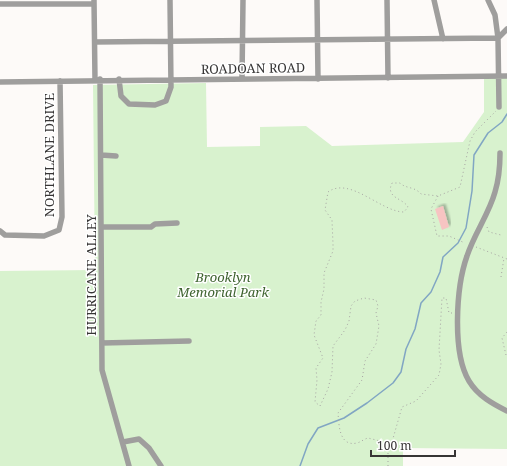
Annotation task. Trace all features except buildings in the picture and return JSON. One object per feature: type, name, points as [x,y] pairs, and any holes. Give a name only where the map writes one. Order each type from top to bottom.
[{"type":"street","points":[[119,79],[121,96],[124,101],[129,104],[140,106],[155,105],[166,101],[170,94],[171,80],[170,0]]},
{"type":"street","points":[[242,79],[244,0]]},
{"type":"street","points":[[317,0],[318,79]]},
{"type":"street","points":[[387,0],[388,78]]},
{"type":"street","points":[[434,0],[443,39]]},
{"type":"street","points":[[488,0],[495,15],[498,38],[499,107]]},
{"type":"street","points":[[0,4],[94,2]]},
{"type":"street","name":"HURRICANE ALLEY","points":[[94,2],[101,155],[102,370],[129,466]]},
{"type":"street","points":[[95,42],[498,38],[507,29]]},
{"type":"street","name":"ROADOAN ROAD","points":[[0,82],[119,79],[318,79],[507,76]]},
{"type":"street","name":"NORTHLANE DRIVE","points":[[0,231],[5,235],[44,236],[59,230],[62,217],[60,81]]},
{"type":"street","points":[[500,153],[495,194],[468,244],[460,290],[458,342],[462,362],[469,381],[478,393],[493,404],[507,411]]},
{"type":"street","points":[[101,155],[116,156]]},
{"type":"street","points":[[101,227],[151,227],[156,224],[177,223]]},
{"type":"street","points":[[102,343],[189,341]]},
{"type":"street","points":[[123,442],[139,439],[149,448],[161,466]]},
{"type":"path","points":[[454,311],[452,314],[449,313],[448,300],[446,298],[442,298],[439,350],[441,364],[439,375],[416,401],[402,407],[393,433],[393,440],[388,442],[368,438],[351,443],[345,441],[341,435],[338,413],[362,380],[365,361],[376,344],[379,326],[376,313],[378,306],[376,300],[364,298],[354,302],[351,306],[349,321],[345,330],[333,346],[332,372],[328,389],[320,406],[317,405],[315,402],[317,380],[316,368],[323,358],[314,335],[316,321],[321,315],[324,273],[332,251],[332,220],[326,210],[328,192],[334,188],[344,188],[364,195],[395,212],[404,212],[408,207],[407,204],[395,199],[391,191],[392,183],[400,183],[402,185],[417,189],[421,194],[438,196],[460,187],[470,141],[475,132],[491,118],[499,107]]},
{"type":"path","points":[[438,196],[431,209],[437,236],[449,236],[507,259]]},
{"type":"path","points":[[482,220],[489,232],[501,235]]},
{"type":"path","points":[[501,277],[504,258]]},
{"type":"path","points":[[506,355],[502,338],[507,332]]},
{"type":"path","points":[[388,442],[388,466]]},
{"type":"green space","name":"Brooklyn Memorial Park","points":[[484,76],[507,76],[507,449],[403,448],[403,466],[0,466],[0,271],[95,270],[93,85],[206,83],[207,147],[260,146],[260,127],[306,126],[332,146],[463,142],[484,112]]},
{"type":"waterway","points":[[300,466],[308,444],[318,428],[344,418],[367,403],[393,383],[401,372],[406,349],[415,329],[421,303],[431,292],[440,272],[443,257],[458,243],[466,228],[472,191],[474,155],[488,133],[502,122],[507,114]]}]
